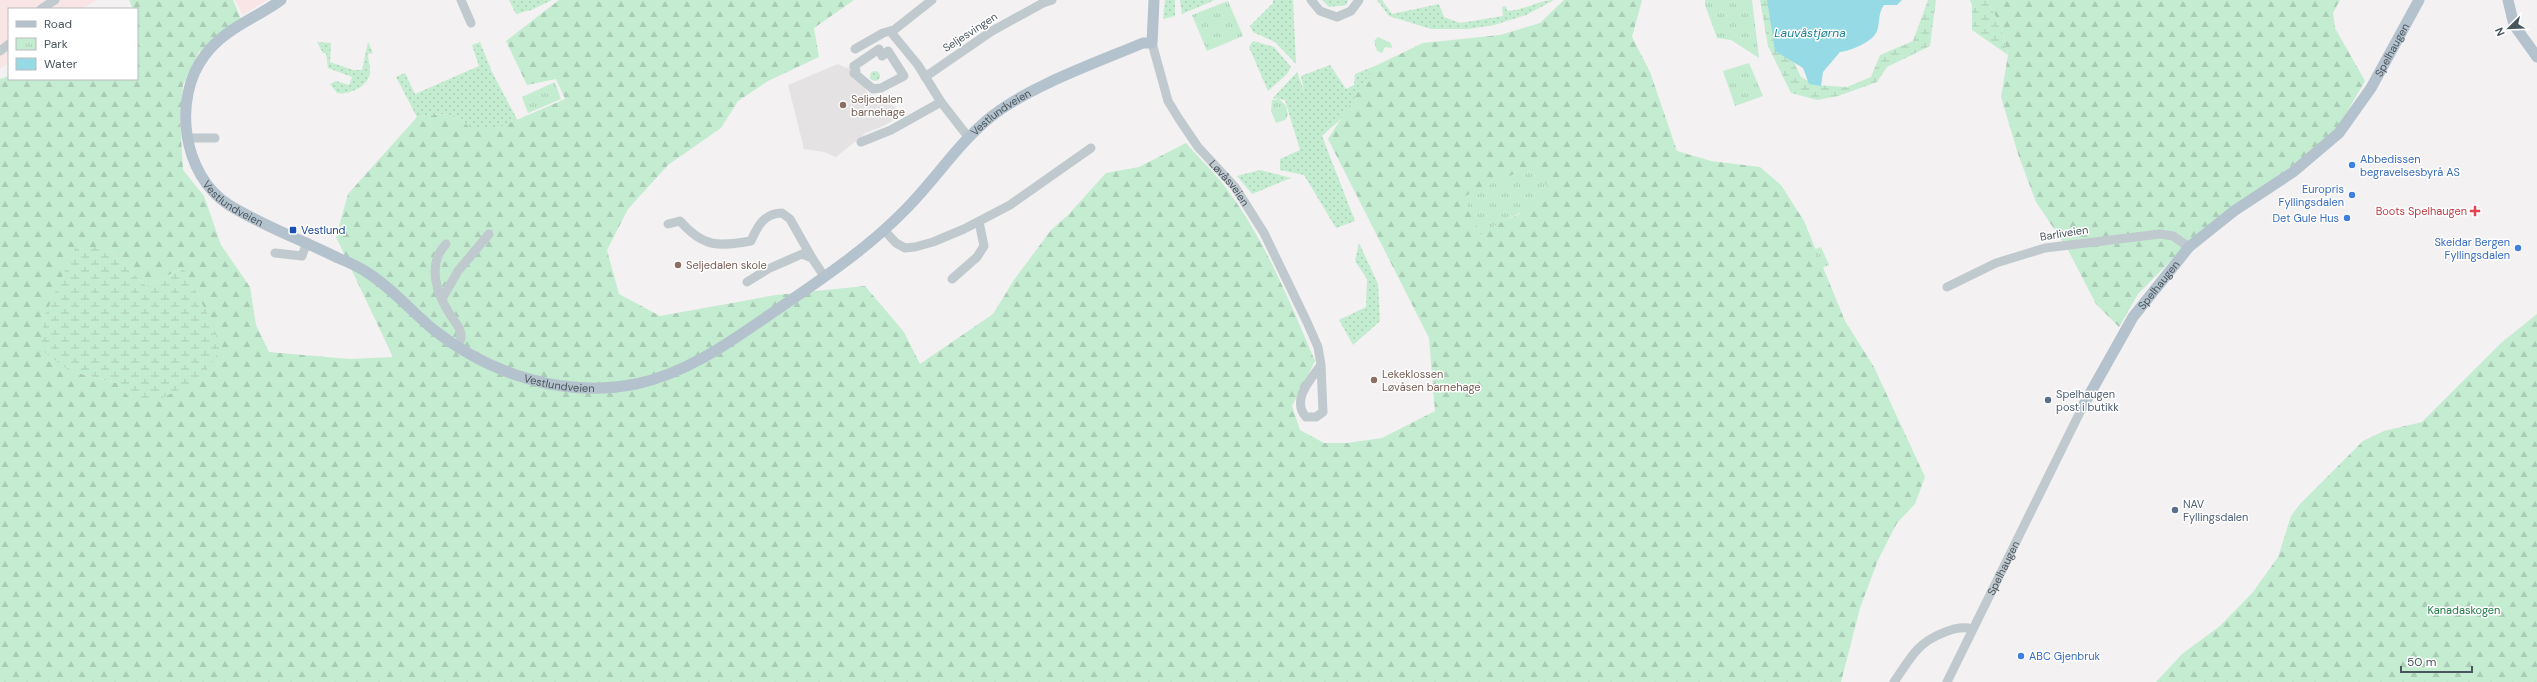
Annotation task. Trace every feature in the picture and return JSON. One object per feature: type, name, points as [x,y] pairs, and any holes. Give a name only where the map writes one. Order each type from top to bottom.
[{"type":"main road","name":"Vestlundveien","points":[[280,0],[236,26],[204,56],[191,79],[187,99],[187,138],[200,172],[212,189],[225,202],[254,219],[307,242],[368,273],[435,330],[458,346],[499,370],[547,384],[596,389],[637,384],[659,378],[703,358],[824,276],[884,230],[929,185],[969,138],[992,116],[1022,98],[1143,43],[1152,42]]},
{"type":"main road","name":"Løvåsveien","points":[[1152,42],[1154,0]]},
{"type":"main road","name":"Spelhaugen","points":[[2083,406],[2133,316],[2189,247],[2234,211],[2293,172],[2339,133],[2372,88],[2419,0]]},
{"type":"main road","points":[[2508,0],[2514,25],[2537,58]]},
{"type":"street","points":[[42,8],[56,0]]},
{"type":"street","points":[[461,0],[471,23]]},
{"type":"street","points":[[855,49],[877,36],[890,31],[932,0]]},
{"type":"street","name":"Seljesvingen","points":[[925,77],[1004,24],[1052,0]]},
{"type":"street","points":[[1310,0],[1320,12],[1336,17],[1351,11],[1359,0]]},
{"type":"street","points":[[890,31],[969,138]]},
{"type":"street","name":"Løvåsveien","points":[[1152,42],[1168,101],[1198,147],[1235,187],[1264,233],[1318,348],[1321,365],[1323,412],[1316,417],[1306,417],[1300,410],[1299,399],[1321,365]]},
{"type":"street","points":[[0,52],[8,45]]},
{"type":"street","points":[[879,49],[882,56],[888,51],[904,76],[873,90],[854,73],[856,71],[854,66],[879,49]]},
{"type":"street","points":[[861,142],[891,130],[941,102]]},
{"type":"street","points":[[187,138],[215,138]]},
{"type":"street","points":[[884,230],[896,243],[905,248],[915,247],[979,222],[1027,194],[1091,148]]},
{"type":"street","points":[[668,224],[680,221],[693,236],[711,244],[728,245],[751,241],[764,219],[771,215],[782,213],[790,219],[824,276]]},
{"type":"street","points":[[952,280],[977,257],[984,246],[979,222]]},
{"type":"street","points":[[443,297],[458,271],[489,234]]},
{"type":"street","name":"Barliveien","points":[[1947,288],[1996,263],[2045,248],[2160,234],[2173,236],[2189,247]]},
{"type":"street","points":[[275,253],[302,256],[307,242]]},
{"type":"street","points":[[446,244],[438,258],[434,270],[435,281],[450,314],[460,330],[461,335],[458,346]]},
{"type":"street","points":[[748,282],[768,269],[802,254],[812,258]]},
{"type":"street","name":"Spelhaugen","points":[[1947,682],[2083,406]]},
{"type":"street","points":[[1894,682],[1917,649],[1924,644],[1948,631],[1967,627],[1972,629]]},
{"type":"shaded area","points":[[0,0],[97,0],[84,8],[8,8],[8,63],[0,69]]},
{"type":"shaded area","points":[[235,0],[267,0],[243,15]]},
{"type":"shaded area","name":"Seljedalen barnehage","points":[[838,64],[846,68],[853,66],[868,94],[876,97],[879,95],[904,114],[883,126],[866,133],[836,157],[824,152],[804,149],[788,85]]},
{"type":"green space","points":[[129,0],[233,0],[241,19],[199,52],[183,85],[180,118],[183,170],[204,196],[221,245],[250,287],[256,325],[269,352],[349,359],[393,357],[336,237],[348,194],[417,117],[446,115],[458,118],[470,128],[498,128],[565,99],[556,79],[527,85],[506,41],[559,0],[854,0],[814,28],[819,57],[768,81],[738,101],[721,128],[668,165],[628,209],[607,250],[619,294],[660,316],[776,295],[865,286],[904,332],[920,364],[993,314],[1014,280],[1051,230],[1068,215],[1106,173],[1139,167],[1186,143],[1223,184],[1251,225],[1275,270],[1315,361],[1292,406],[1300,430],[1324,443],[1347,443],[1382,438],[1435,411],[1429,338],[1328,139],[1375,66],[1423,43],[1500,35],[1540,23],[1564,0],[1642,0],[1632,37],[1650,72],[1677,151],[1711,161],[1760,167],[1781,185],[1804,221],[1845,321],[1874,367],[1925,477],[1915,504],[1897,523],[1878,560],[1860,608],[1841,682],[0,682],[0,79],[8,76],[8,80],[138,80],[138,8],[133,8]],"holes":[[[1534,165],[1520,214],[1491,226],[1481,235]],[[107,248],[146,286],[183,268],[131,399],[117,383],[70,371]]]},
{"type":"green space","points":[[509,0],[552,0],[531,10],[516,14]]},
{"type":"green space","points":[[1165,0],[1175,0],[1175,16],[1163,19]]},
{"type":"green space","points":[[1180,0],[1215,0],[1182,14]]},
{"type":"green space","points":[[1273,0],[1293,0],[1296,64],[1275,42],[1253,32],[1250,26],[1273,3]]},
{"type":"green space","points":[[1322,0],[1348,0],[1346,5],[1329,7]]},
{"type":"green space","points":[[1377,0],[1382,0],[1392,14],[1439,4],[1444,17],[1460,23],[1503,16],[1502,7],[1506,6],[1507,11],[1513,11],[1548,0],[1554,0],[1526,15],[1494,25],[1468,29],[1431,29],[1389,16]]},
{"type":"green space","points":[[1705,0],[1752,0],[1759,58],[1731,40],[1717,38],[1705,5]]},
{"type":"green space","points":[[1760,0],[1770,0],[1774,22],[1801,77],[1816,85],[1847,87],[1871,77],[1880,55],[1913,41],[1928,0],[1936,0],[1930,46],[1887,67],[1877,82],[1838,96],[1817,100],[1791,93],[1768,46]]},
{"type":"green space","points":[[1970,0],[1987,0],[2001,27],[2008,55],[1972,30],[1972,5]]},
{"type":"green space","points":[[1987,0],[2340,0],[2333,13],[2335,28],[2365,81],[2333,136],[2196,235],[2138,294],[2119,327],[2096,304],[2067,248],[2036,202],[2018,154],[2001,97],[2008,55],[2001,27]]},
{"type":"green space","points":[[1228,1],[1243,36],[1207,51],[1192,15]]},
{"type":"green space","points":[[1378,37],[1391,43],[1392,48],[1385,47],[1382,53],[1377,51],[1374,41]]},
{"type":"green space","points":[[1253,41],[1274,47],[1291,67],[1287,74],[1268,91],[1249,47]]},
{"type":"green space","points":[[317,42],[331,43],[330,62],[353,70],[362,70],[368,42],[373,53],[368,54],[370,71],[367,81],[363,85],[348,93],[337,93],[330,84],[336,81],[349,85],[352,77],[328,68],[326,53],[323,53]]},
{"type":"green space","points":[[480,42],[492,72],[518,121],[498,128],[470,128],[458,118],[452,116],[439,115],[417,117],[396,77],[405,73],[415,94],[479,66],[472,45]]},
{"type":"green space","points":[[1749,63],[1763,96],[1735,106],[1723,71]]},
{"type":"green space","points":[[1330,65],[1346,89],[1354,85],[1355,74],[1375,66],[1356,105],[1322,136],[1355,221],[1336,228],[1304,175],[1280,170],[1280,159],[1300,150],[1285,100],[1273,98],[1297,72],[1304,91],[1301,76]]},
{"type":"green space","points":[[873,71],[877,71],[879,72],[879,80],[873,81],[870,78],[870,74]]},
{"type":"green space","points":[[555,82],[561,99],[528,113],[522,97]]},
{"type":"green space","points":[[1279,99],[1286,106],[1288,115],[1285,120],[1276,123],[1271,111],[1272,100]]},
{"type":"green space","points":[[1534,165],[1551,192],[1525,211],[1498,224],[1481,235],[1463,197]]},
{"type":"green space","points":[[1260,170],[1291,178],[1252,194],[1237,176]]},
{"type":"green space","points":[[1359,243],[1378,284],[1380,321],[1353,345],[1339,320],[1366,307],[1367,279],[1355,261]]},
{"type":"green space","points":[[76,246],[107,248],[146,286],[183,268],[213,324],[220,351],[200,379],[158,400],[131,399],[117,383],[70,371],[45,353],[41,338],[45,315]]},
{"type":"green space","points":[[1821,247],[1829,265],[1821,268],[1813,250]]},
{"type":"green space","name":"Kanadaskogen","points":[[2537,314],[2537,682],[2156,682],[2182,654],[2220,626],[2253,592],[2278,557],[2291,516],[2300,504],[2363,441],[2384,431],[2422,422],[2501,343]]},
{"type":"water","name":"Lauvåstjørna","points":[[1767,0],[1902,0],[1897,5],[1884,5],[1875,35],[1861,45],[1840,52],[1823,72],[1821,86],[1809,84],[1803,68],[1775,51]]},
{"type":"place","name":"Seljedalen barnehage","points":[[843,105]]},
{"type":"place","name":"Abbedissen begravelsesbyrå AS","points":[[2352,165]]},
{"type":"place","name":"Europris Fyllingsdalen","points":[[2352,195]]},
{"type":"place","name":"Boots Spelhaugen","points":[[2475,211]]},
{"type":"place","name":"Det Gule Hus","points":[[2347,218]]},
{"type":"place","name":"Vestlund","points":[[293,230]]},
{"type":"place","name":"Skeidar Bergen Fyllingsdalen","points":[[2518,248]]},
{"type":"place","name":"Seljedalen skole","points":[[678,265]]},
{"type":"place","name":"Lekeklossen Løvåsen barnehage","points":[[1374,380]]},
{"type":"place","name":"Spelhaugen post i butikk","points":[[2048,400]]},
{"type":"place","name":"NAV Fyllingsdalen","points":[[2175,510]]},
{"type":"place","name":"ABC Gjenbruk","points":[[2021,656]]}]
